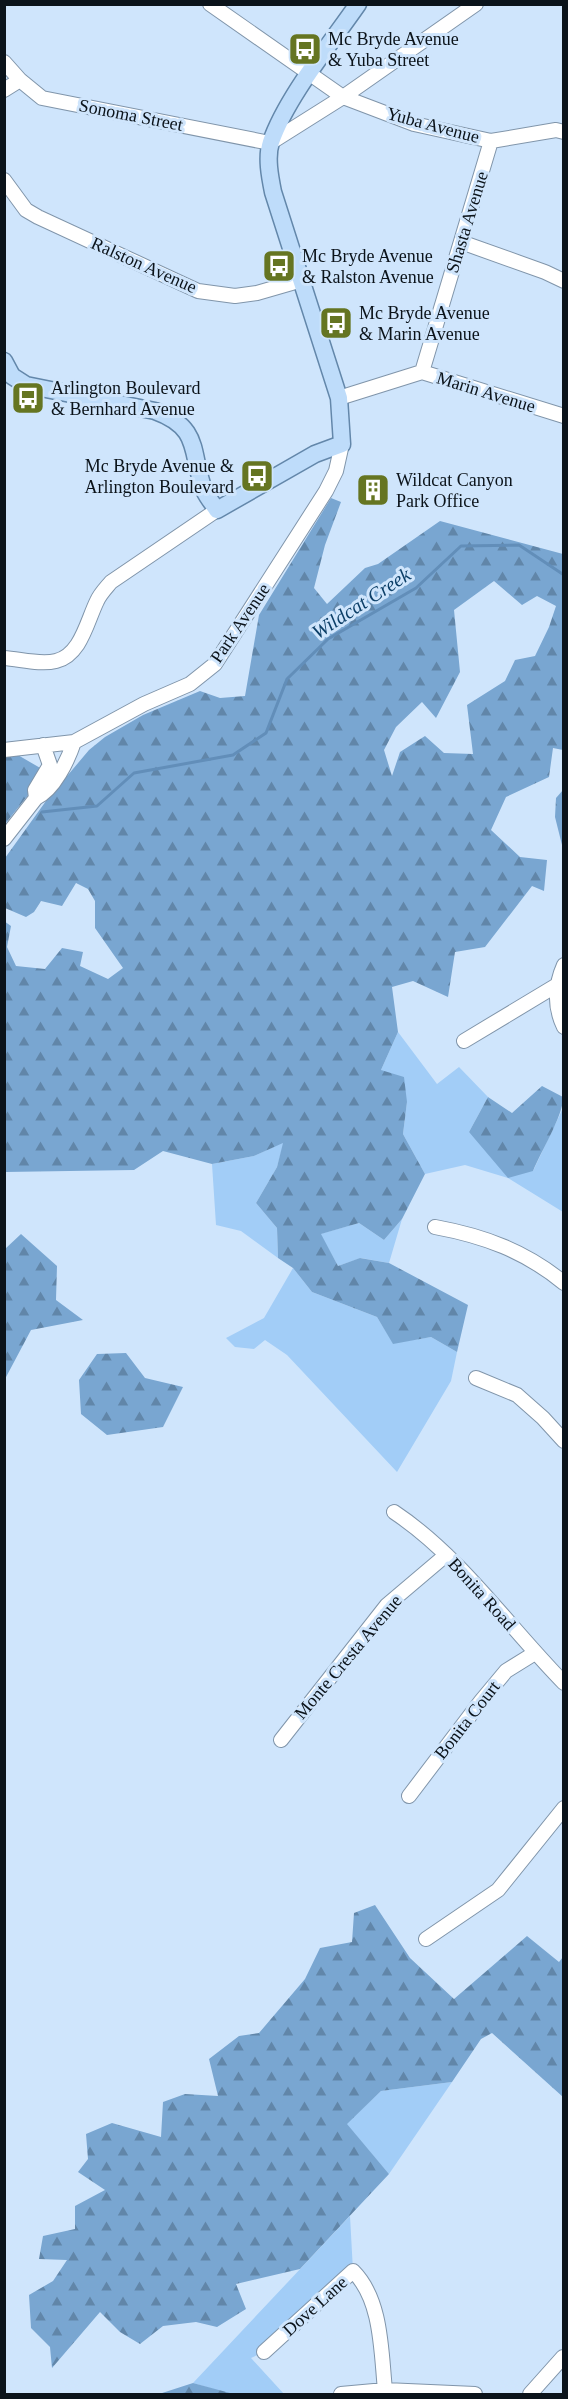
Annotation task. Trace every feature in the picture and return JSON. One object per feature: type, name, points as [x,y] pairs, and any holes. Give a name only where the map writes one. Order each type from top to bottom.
[{"type":"main road","points":[[7,374],[26,385],[156,411],[169,416],[181,426],[192,441],[205,493],[217,510],[315,454],[342,444],[339,398],[273,192],[269,166],[270,143],[288,107],[358,4]]},
{"type":"street","name":"Yuba Avenue","points":[[210,4],[343,97],[414,124],[491,141],[561,129]]},
{"type":"street","points":[[270,143],[343,97],[476,4]]},
{"type":"street","name":"Sonoma Street","points":[[4,62],[20,80],[42,98],[270,143]]},
{"type":"street","points":[[4,90],[20,80]]},
{"type":"street","name":"Shasta Avenue","points":[[422,372],[491,141]]},
{"type":"street","name":"Ralston Avenue","points":[[4,180],[26,210],[38,217],[198,291],[235,296],[257,293],[302,280]]},
{"type":"street","points":[[461,242],[546,272],[564,281]]},
{"type":"street","name":"Marin Avenue","points":[[339,398],[422,372],[564,416]]},
{"type":"street","name":"Park Avenue","points":[[4,750],[74,742],[144,704],[190,684],[215,664],[326,491],[336,471],[342,444]]},
{"type":"street","points":[[4,658],[44,662],[56,661],[68,656],[76,647],[98,598],[111,582],[217,510]]},
{"type":"street","points":[[4,839],[36,798],[35,790],[55,768],[66,765],[74,742]]},
{"type":"street","points":[[43,746],[55,768]]},
{"type":"street","points":[[564,965],[557,984],[558,1015],[564,1028]]},
{"type":"street","points":[[464,1041],[557,984]]},
{"type":"street","points":[[435,1227],[466,1233],[514,1250],[541,1265],[564,1283]]},
{"type":"street","points":[[476,1378],[517,1395],[564,1441]]},
{"type":"street","name":"Bonita Road","points":[[394,1512],[416,1527],[446,1555],[564,1683]]},
{"type":"street","name":"Monte Cresta Avenue","points":[[280,1740],[387,1605],[446,1555]]},
{"type":"street","name":"Bonita Court","points":[[409,1796],[506,1671],[534,1653]]},
{"type":"street","points":[[426,1939],[498,1890],[564,1808]]},
{"type":"street","name":"Dove Lane","points":[[264,2352],[353,2271],[365,2283],[379,2326],[385,2390]]},
{"type":"street","points":[[530,2394],[563,2357]]},
{"type":"street","points":[[342,2394],[385,2390],[475,2394]]},
{"type":"shaded area","points":[[398,1032],[437,1084],[459,1067],[488,1097],[469,1132],[533,1171],[563,1108],[563,1212],[508,1178],[465,1165],[425,1174],[403,1134],[407,1102],[381,1070]]},
{"type":"shaded area","points":[[284,1142],[277,1167],[256,1203],[277,1228],[278,1258],[241,1231],[216,1225],[212,1164],[254,1156]]},
{"type":"shaded area","points":[[402,1219],[389,1263],[361,1258],[338,1266],[320,1234],[359,1223],[384,1240]]},
{"type":"shaded area","points":[[293,1268],[312,1292],[377,1317],[393,1343],[431,1337],[457,1352],[451,1381],[397,1472],[287,1355],[265,1340],[254,1349],[235,1347],[226,1338],[264,1318]]},
{"type":"shaded area","points":[[452,2082],[389,2174],[346,2124],[381,2091]]},
{"type":"shaded area","points":[[350,2216],[353,2271],[264,2352],[251,2358],[284,2394],[230,2394],[193,2383]]},
{"type":"green space","points":[[331,498],[341,502],[325,545],[314,588],[327,604],[365,568],[378,564],[440,521],[563,554],[563,750],[553,748],[549,777],[506,797],[491,830],[520,857],[547,860],[544,891],[532,886],[485,947],[455,952],[448,997],[413,981],[392,987],[398,1032],[381,1070],[404,1077],[407,1102],[403,1134],[425,1174],[402,1219],[384,1240],[359,1223],[321,1234],[338,1266],[360,1258],[389,1263],[468,1305],[457,1352],[431,1337],[393,1344],[377,1317],[312,1292],[293,1268],[278,1258],[277,1228],[256,1203],[277,1167],[283,1143],[254,1156],[212,1164],[163,1151],[134,1170],[5,1172],[4,921],[11,926],[7,947],[16,966],[45,969],[62,948],[83,952],[80,966],[108,979],[123,968],[95,928],[95,901],[88,889],[76,883],[62,906],[41,901],[34,912],[26,917],[5,908],[5,858],[46,801],[89,750],[105,737],[143,715],[200,691],[220,698],[245,696],[259,615]],"holes":[[[494,581],[522,605],[537,596],[556,606],[535,656],[515,660],[505,681],[467,705],[473,754],[444,753],[425,736],[400,752],[392,776],[384,750],[396,727],[422,702],[436,718],[460,672],[454,610]]]},
{"type":"green space","points":[[4,747],[42,769],[33,789],[5,824]]},
{"type":"green space","points":[[563,790],[563,849],[555,817],[556,798]]},
{"type":"green space","points":[[542,1086],[563,1097],[560,1113],[533,1171],[508,1178],[469,1132],[488,1097],[512,1113]]},
{"type":"green space","points":[[21,1234],[57,1266],[56,1300],[83,1320],[31,1330],[5,1379],[5,1249]]},
{"type":"green space","points":[[126,1353],[145,1378],[183,1387],[163,1427],[107,1435],[81,1414],[79,1380],[97,1354]]},
{"type":"green space","points":[[375,1905],[410,1958],[454,1999],[527,1936],[559,1962],[563,1957],[563,2097],[492,2033],[481,2039],[452,2082],[381,2091],[347,2124],[389,2174],[300,2269],[236,2284],[246,2309],[217,2327],[196,2322],[163,2326],[140,2344],[120,2332],[100,2312],[52,2368],[50,2347],[31,2328],[29,2295],[53,2281],[67,2260],[39,2259],[43,2236],[75,2229],[75,2206],[105,2190],[78,2172],[88,2159],[86,2134],[112,2123],[161,2137],[163,2102],[185,2094],[218,2096],[209,2059],[239,2036],[259,2033],[305,1979],[320,1948],[352,1942],[354,1913]]},
{"type":"green space","points":[[193,2383],[230,2393],[230,2394],[159,2394]]},
{"type":"waterway","name":"Wildcat Creek","points":[[42,812],[97,806],[134,773],[233,755],[266,733],[287,679],[328,639],[416,588],[461,546],[519,545],[564,575]]},
{"type":"place","name":"Mc Bryde Avenue & Yuba Street","points":[[305,49]]},
{"type":"place","name":"Mc Bryde Avenue & Ralston Avenue","points":[[279,266]]},
{"type":"place","name":"Mc Bryde Avenue & Marin Avenue","points":[[336,323]]},
{"type":"place","name":"Arlington Boulevard & Bernhard Avenue","points":[[28,398]]},
{"type":"place","name":"Mc Bryde Avenue & Arlington Boulevard","points":[[257,476]]},
{"type":"place","name":"Wildcat Canyon Park Office","points":[[373,490]]}]
